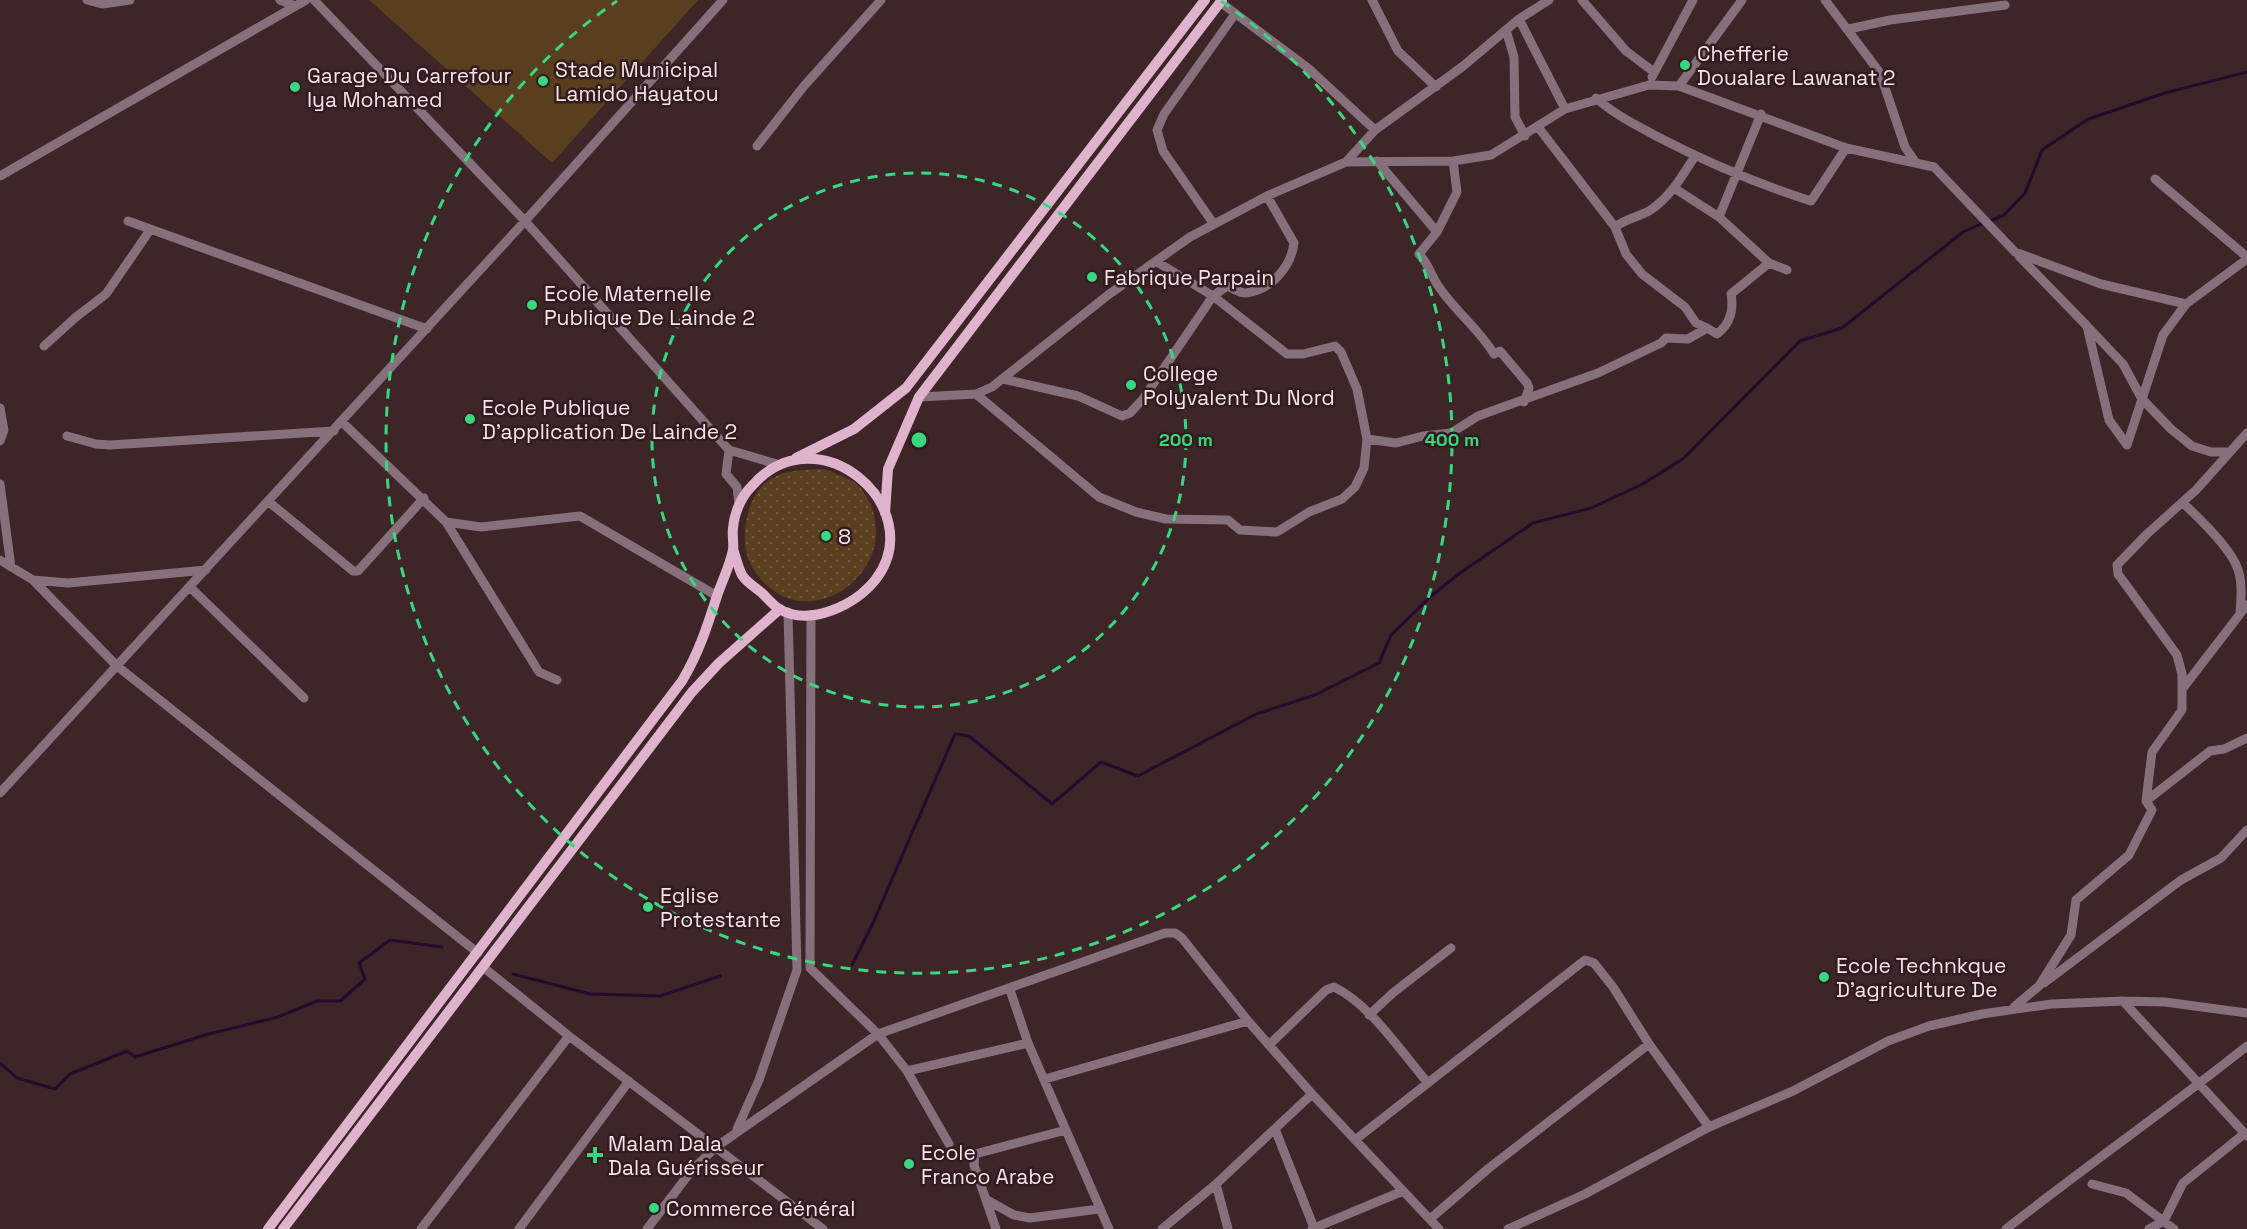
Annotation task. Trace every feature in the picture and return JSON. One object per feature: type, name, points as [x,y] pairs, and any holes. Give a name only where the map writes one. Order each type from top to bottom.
[{"type":"main road","points":[[268,1229],[682,681],[700,648],[733,549],[733,526],[740,504],[750,488],[763,474],[854,429],[906,388],[1205,0]]},
{"type":"main road","points":[[733,549],[743,577],[784,610],[811,615],[840,609],[865,593],[878,576],[886,556],[889,534],[885,513],[888,469],[919,397],[1221,1]]},
{"type":"main road","points":[[783,463],[817,458],[847,467],[871,486],[885,513]]},
{"type":"main road","points":[[283,1229],[692,692],[719,663],[784,610]]},
{"type":"street","points":[[87,0],[102,4],[130,0]]},
{"type":"street","points":[[280,0],[295,6]]},
{"type":"street","points":[[0,176],[306,0]]},
{"type":"street","points":[[314,0],[525,221],[729,450],[783,463]]},
{"type":"street","points":[[0,793],[191,588],[723,0]]},
{"type":"street","points":[[757,146],[804,86],[881,0]]},
{"type":"street","points":[[1372,0],[1398,51],[1436,87]]},
{"type":"street","points":[[1346,162],[1375,129],[1436,87],[1519,19],[1550,0]]},
{"type":"street","points":[[1582,0],[1626,51],[1654,72]]},
{"type":"street","points":[[1649,85],[1693,0]]},
{"type":"street","points":[[1679,86],[1742,0]]},
{"type":"street","points":[[1825,0],[1881,73],[1905,147],[1916,163]]},
{"type":"street","points":[[1221,1],[1308,68],[1375,129]]},
{"type":"street","points":[[1849,29],[1890,20],[2005,5]]},
{"type":"street","points":[[1213,223],[1163,151],[1157,130],[1164,114],[1235,14]]},
{"type":"street","points":[[1519,19],[1564,110]]},
{"type":"street","points":[[1506,30],[1514,57],[1515,117],[1525,136]]},
{"type":"street","points":[[919,397],[976,394],[1003,379],[1108,295],[1213,223],[1346,162],[1453,161],[1491,155],[1564,110],[1596,98],[1649,85],[1679,86],[1761,114],[1846,148],[1934,167],[2071,313],[2087,326],[2123,364],[2142,399],[2155,414],[2192,446],[2211,452],[2230,452]]},
{"type":"street","points":[[1596,98],[1616,115],[1695,156],[1735,174],[1811,201],[1846,148]]},
{"type":"street","points":[[1719,217],[1761,114]]},
{"type":"street","points":[[1538,127],[1615,227],[1626,254],[1642,274],[1685,307],[1696,323],[1714,334],[1720,332],[1734,307],[1731,294],[1768,263]]},
{"type":"street","points":[[1615,227],[1650,210],[1674,188],[1695,156]]},
{"type":"street","points":[[1377,161],[1437,232]]},
{"type":"street","points":[[1453,161],[1457,192],[1437,232],[1419,254],[1427,262],[1438,287],[1486,340],[1494,354],[1500,351],[1527,383],[1529,388],[1524,402]]},
{"type":"street","points":[[2087,326],[2109,420],[2127,445],[2163,335],[2186,304],[2247,258],[2155,179]]},
{"type":"street","points":[[1674,188],[1719,217],[1768,263],[1787,270]]},
{"type":"street","points":[[1003,379],[1078,396],[1122,416],[1130,412],[1143,399],[1213,296],[1227,286],[1246,293],[1272,282],[1292,257],[1294,243],[1268,196]]},
{"type":"street","points":[[128,221],[427,329]]},
{"type":"street","points":[[44,346],[76,316],[106,294],[150,230]]},
{"type":"street","points":[[2015,252],[2101,284],[2186,304]]},
{"type":"street","points":[[976,394],[1099,497],[1136,512],[1166,519],[1228,520],[1240,530],[1277,532],[1309,512],[1342,498],[1360,479],[1367,439],[1357,389],[1341,352],[1335,346],[1303,354],[1287,354],[1213,296],[1156,262]]},
{"type":"street","points":[[1367,439],[1396,443],[1422,436],[1451,434],[1478,416],[1524,402],[1598,373],[1661,343],[1666,338],[1688,339],[1707,328]]},
{"type":"street","points":[[0,408],[4,430],[0,441]]},
{"type":"street","points":[[342,422],[424,498],[446,522],[538,672],[557,680]]},
{"type":"street","points":[[67,436],[96,444],[111,445],[334,430]]},
{"type":"street","points":[[2039,986],[2071,935],[2076,900],[2129,855],[2152,810],[2146,801],[2152,752],[2182,710],[2183,688],[2177,655],[2118,574],[2117,565],[2147,534],[2183,503],[2247,433]]},
{"type":"street","points":[[729,450],[726,474],[737,487],[740,504]]},
{"type":"street","points":[[0,484],[11,567]]},
{"type":"street","points":[[269,502],[353,571],[358,571],[424,498]]},
{"type":"street","points":[[2183,503],[2205,524],[2237,565],[2240,579],[2240,613]]},
{"type":"street","points":[[446,522],[481,527],[580,516],[717,596]]},
{"type":"street","points":[[0,560],[33,580],[117,666],[478,953]]},
{"type":"street","points":[[2237,565],[2247,569]]},
{"type":"street","points":[[33,580],[68,583],[206,570]]},
{"type":"street","points":[[191,588],[304,698]]},
{"type":"street","points":[[2183,688],[2247,605]]},
{"type":"street","points":[[736,1130],[759,1080],[797,970],[784,610]]},
{"type":"street","points":[[811,615],[810,968],[879,1034],[907,1071],[949,1144]]},
{"type":"street","points":[[2146,801],[2210,751],[2224,749],[2247,738]]},
{"type":"street","points":[[2007,1010],[2022,1004],[2039,986],[2181,880],[2221,858],[2247,830]]},
{"type":"street","points":[[646,1229],[692,1170],[736,1130],[879,1034],[1010,990],[1165,933],[1175,933],[1193,950],[1248,1021],[1312,1094],[1439,1229]]},
{"type":"street","points":[[1369,1015],[1394,992],[1451,948]]},
{"type":"street","points":[[1355,1140],[1585,960],[1594,963],[1613,987],[1649,1044],[1709,1127]]},
{"type":"street","points":[[483,967],[569,1036],[823,1229]]},
{"type":"street","points":[[1269,1045],[1326,990],[1334,987],[1346,993],[1369,1015],[1428,1083]]},
{"type":"street","points":[[1010,990],[1028,1043],[1109,1229]]},
{"type":"street","points":[[2123,1001],[2246,1135],[2183,1183],[2164,1221],[2149,1229]]},
{"type":"street","points":[[1512,1228],[1585,1194],[1709,1127],[1794,1091],[1888,1041],[1929,1026],[2007,1010],[2052,1004],[2123,1001],[2165,1002],[2247,1013]]},
{"type":"street","points":[[1045,1079],[1248,1021]]},
{"type":"street","points":[[421,1229],[569,1036]]},
{"type":"street","points":[[907,1071],[1028,1043]]},
{"type":"street","points":[[1430,1219],[1489,1168],[1515,1151],[1649,1044]]},
{"type":"street","points":[[2006,1229],[2247,1046]]},
{"type":"street","points":[[519,1229],[629,1081]]},
{"type":"street","points":[[1162,1229],[1216,1184],[1312,1094]]},
{"type":"street","points":[[1275,1129],[1313,1228],[1403,1191]]},
{"type":"street","points":[[996,1229],[974,1165],[975,1154],[1066,1130]]},
{"type":"street","points":[[1216,1184],[1227,1229]]},
{"type":"street","points":[[2092,1184],[2126,1193],[2174,1229]]},
{"type":"street","points":[[987,1200],[1014,1215],[1030,1218],[1099,1209]]},
{"type":"shaded area","name":"Stade Municipal Lamido Hayatou","points":[[369,0],[698,0],[552,163]]},
{"type":"shaded area","points":[[824,469],[850,480],[863,491],[875,520],[874,547],[863,570],[845,589],[822,599],[796,600],[772,590],[751,565],[745,543],[747,518],[756,495],[771,479],[790,472]]},
{"type":"waterway","points":[[1990,221],[2004,215],[2025,193],[2042,150],[2088,119],[2165,93],[2247,72]]},
{"type":"waterway","points":[[852,965],[873,923],[955,734],[969,736],[1052,804],[1101,762],[1138,776],[1256,714],[1315,695],[1379,663],[1391,635],[1431,596],[1460,573],[1533,523],[1591,508],[1643,484],[1684,458],[1800,341],[1842,328],[1963,232],[1983,223]]},
{"type":"waterway","points":[[0,1063],[17,1078],[55,1089],[70,1074],[127,1051],[135,1057],[205,1035],[278,1017],[317,1001],[340,1001],[365,979],[359,963],[390,940],[442,947]]},
{"type":"waterway","points":[[513,974],[590,994],[660,996],[720,976]]},
{"type":"place","name":"Chefferie Doualare Lawanat 2","points":[[1685,65]]},
{"type":"place","name":"Stade Municipal Lamido Hayatou","points":[[543,81]]},
{"type":"place","name":"Garage Du Carrefour Iya Mohamed","points":[[295,87]]},
{"type":"place","name":"Fabrique Parpain","points":[[1092,277]]},
{"type":"place","name":"Ecole Maternelle Publique De Lainde 2","points":[[532,305]]},
{"type":"place","name":"College Polyvalent Du Nord","points":[[1131,385]]},
{"type":"place","name":"Ecole Publique D'application De Lainde 2","points":[[470,419]]},
{"type":"place","name":"8","points":[[826,536]]},
{"type":"place","name":"Eglise Protestante","points":[[648,907]]},
{"type":"place","name":"Ecole Technkque D'agriculture De","points":[[1824,977]]},
{"type":"place","name":"Malam Dala Dala Guérisseur","points":[[595,1155]]},
{"type":"place","name":"Ecole Franco Arabe","points":[[909,1164]]},
{"type":"place","name":"Commerce Général","points":[[654,1208]]}]
